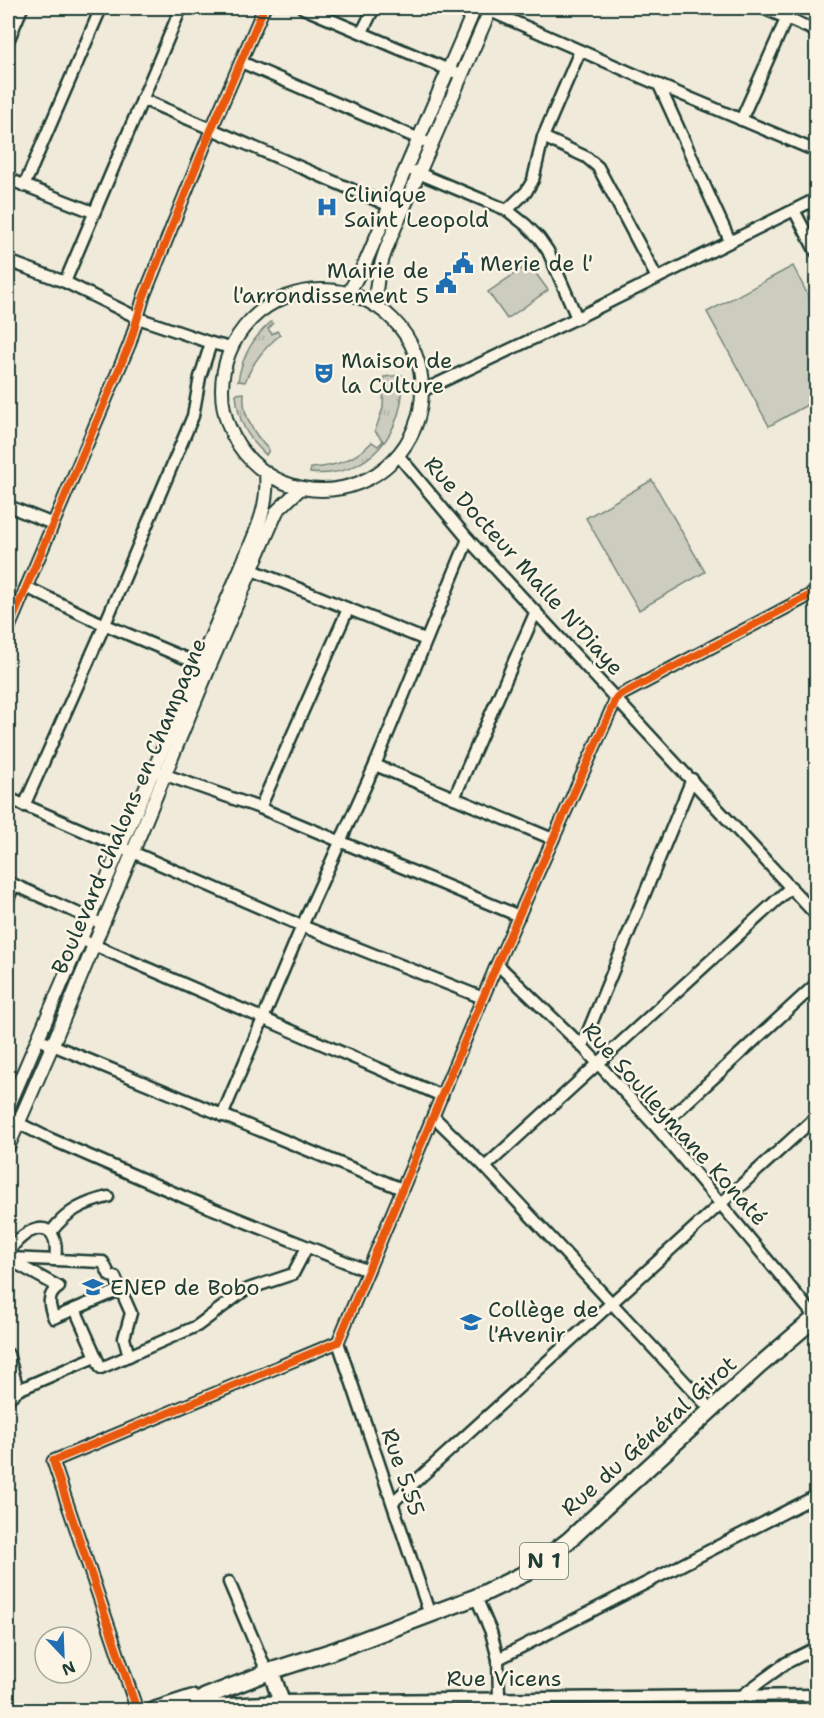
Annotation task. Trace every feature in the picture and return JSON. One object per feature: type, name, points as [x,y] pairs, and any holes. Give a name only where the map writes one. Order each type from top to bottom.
[{"type":"highway","name":"Rue du Général Girot","points":[[205,1697],[269,1671],[476,1597],[505,1584],[548,1558],[816,1317]]},
{"type":"highway","points":[[269,1671],[281,1701]]},
{"type":"highway","name":"N 1","points":[[187,1708],[205,1697]]},
{"type":"highway","name":"N 1","points":[[155,1710],[188,1699],[205,1697]]},
{"type":"main road","points":[[348,294],[366,261],[475,8]]},
{"type":"main road","points":[[376,306],[377,279],[488,8]]},
{"type":"main road","points":[[310,291],[348,294],[376,306],[397,324],[411,344],[419,367],[422,391],[419,415],[413,431],[398,455],[380,471],[355,484],[328,490],[301,488],[286,484],[266,473],[242,451],[229,429],[224,414],[222,381],[231,348],[248,323],[260,312],[280,300],[310,291]]},
{"type":"main road","name":"Boulevard Chalons en Champagne","points":[[247,567],[265,504],[266,473]]},
{"type":"main road","name":"Boulevard Chalons en Champagne","points":[[8,1108],[153,770],[204,666],[247,567],[278,511],[301,488]]},
{"type":"main road","name":"Boulevard Chalons en Champagne","points":[[8,1147],[12,1120],[53,1044],[165,775],[204,666]]},
{"type":"street","points":[[8,41],[22,8]]},
{"type":"street","points":[[24,186],[101,8]]},
{"type":"street","points":[[65,282],[181,8]]},
{"type":"street","points":[[8,630],[130,344],[144,296],[211,130],[264,8]]},
{"type":"street","points":[[303,8],[461,75]]},
{"type":"street","points":[[362,32],[374,8]]},
{"type":"street","points":[[488,8],[659,86],[816,151]]},
{"type":"street","points":[[763,8],[789,13],[816,31]]},
{"type":"street","points":[[741,120],[789,13]]},
{"type":"street","points":[[507,210],[530,186],[537,168],[543,137],[580,51]]},
{"type":"street","points":[[240,62],[431,144]]},
{"type":"street","points":[[659,86],[730,242]]},
{"type":"street","points":[[142,99],[403,211]]},
{"type":"street","points":[[543,137],[586,157],[598,167],[657,278]]},
{"type":"street","points":[[405,168],[507,210],[526,225],[548,251],[578,318]]},
{"type":"street","points":[[8,178],[93,212]]},
{"type":"street","points":[[422,391],[578,318],[816,199]]},
{"type":"street","points":[[794,210],[816,252]]},
{"type":"street","points":[[8,261],[65,282],[138,318],[231,348]]},
{"type":"street","points":[[24,806],[105,624],[193,416],[211,343]]},
{"type":"street","name":"Rue Docteur Malle N'Diaye","points":[[398,455],[468,539],[617,697],[816,915]]},
{"type":"street","points":[[8,506],[53,524]]},
{"type":"street","points":[[222,1116],[302,926],[375,765],[468,539]]},
{"type":"street","points":[[247,567],[426,640]]},
{"type":"street","points":[[26,587],[204,666]]},
{"type":"street","points":[[137,1710],[53,1461],[338,1342],[497,964],[617,697],[816,592]]},
{"type":"street","points":[[260,808],[348,609]]},
{"type":"street","points":[[454,798],[536,611]]},
{"type":"street","points":[[375,765],[553,839]]},
{"type":"street","points":[[153,770],[260,808],[519,916]]},
{"type":"street","points":[[582,1046],[692,779]]},
{"type":"street","points":[[8,798],[302,926],[483,998]]},
{"type":"street","points":[[8,899],[11,884],[102,924]]},
{"type":"street","points":[[485,1167],[791,887]]},
{"type":"street","points":[[80,939],[442,1096]]},
{"type":"street","name":"Rue Soulleymane Konaté","points":[[497,964],[582,1046],[658,1129],[816,1317]]},
{"type":"street","points":[[658,1129],[816,984]]},
{"type":"street","points":[[38,1039],[402,1190]]},
{"type":"street","points":[[433,1116],[485,1167],[712,1411]]},
{"type":"street","points":[[393,1502],[610,1302],[816,1117]]},
{"type":"street","points":[[12,1120],[186,1198],[368,1271]]},
{"type":"street","points":[[51,1232],[69,1212],[88,1202],[108,1197]]},
{"type":"street","points":[[8,1257],[12,1246],[33,1230],[45,1229],[51,1232],[56,1241],[55,1260]]},
{"type":"street","points":[[75,1309],[100,1368],[197,1326],[245,1290],[293,1274],[307,1247]]},
{"type":"street","points":[[8,1257],[103,1262],[110,1276],[115,1276],[131,1313],[124,1338],[129,1356]]},
{"type":"street","points":[[8,1257],[59,1287],[53,1291],[49,1305],[54,1318],[122,1289]]},
{"type":"street","name":"Rue 5.55","points":[[338,1342],[430,1615]]},
{"type":"street","points":[[8,1354],[18,1390]]},
{"type":"street","points":[[8,1399],[18,1390],[95,1357]]},
{"type":"street","points":[[498,1659],[816,1496]]},
{"type":"street","points":[[229,1582],[269,1671]]},
{"type":"street","points":[[476,1597],[491,1632],[498,1659],[499,1697]]},
{"type":"street","points":[[743,1695],[786,1663],[816,1648]]},
{"type":"street","name":"Rue Vicens","points":[[187,1708],[281,1701],[816,1695]]},
{"type":"green space","points":[[529,264],[548,290],[507,319],[488,292]]},
{"type":"green space","points":[[793,266],[816,311],[816,400],[769,426],[707,312]]},
{"type":"green space","points":[[271,322],[273,324],[268,329],[272,334],[277,331],[280,335],[259,356],[245,382],[238,381],[249,348]]},
{"type":"green space","points":[[402,375],[402,396],[398,415],[391,432],[380,447],[366,459],[350,468],[331,473],[310,473],[311,468],[328,466],[352,458],[372,442],[378,446],[383,441],[375,431],[383,408],[384,377]]},
{"type":"green space","points":[[244,393],[247,417],[258,438],[269,450],[266,455],[248,434],[241,420],[236,394]]},
{"type":"green space","points":[[652,480],[705,572],[639,610],[586,518]]},
{"type":"cycle path","points":[[8,630],[130,343],[144,296],[211,130],[264,8]]},
{"type":"cycle path","points":[[137,1710],[53,1461],[338,1342],[497,964],[617,697],[816,592]]},
{"type":"place","name":"Clinique Saint Leopold","points":[[327,207]]},
{"type":"place","name":"Merie de l'","points":[[463,263]]},
{"type":"place","name":"Mairie de l'arrondissement 5","points":[[446,283]]},
{"type":"place","name":"Maison de la Culture","points":[[324,373]]},
{"type":"place","name":"ENEP de Bobo","points":[[93,1287]]},
{"type":"place","name":"Collège de l'Avenir","points":[[471,1322]]}]
